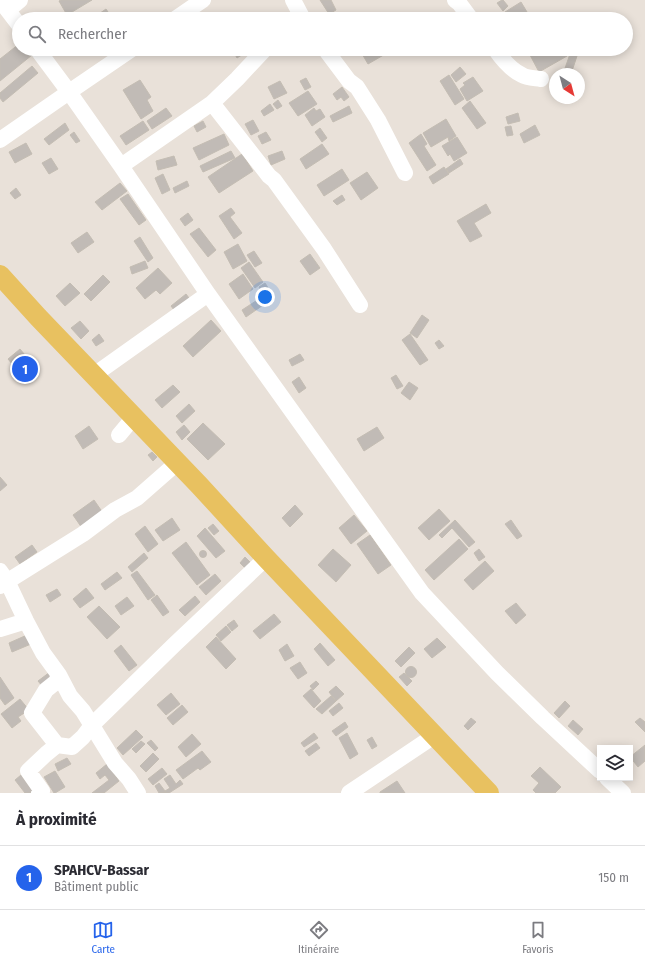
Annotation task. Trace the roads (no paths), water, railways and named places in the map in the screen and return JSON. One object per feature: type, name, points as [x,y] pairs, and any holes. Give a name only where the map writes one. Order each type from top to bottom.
[{"type":"main road","points":[[0,275],[489,793]]},
{"type":"street","points":[[185,12],[202,0]]},
{"type":"street","points":[[292,0],[299,12]]},
{"type":"street","points":[[455,0],[466,12]]},
{"type":"street","points":[[42,56],[121,166],[208,294],[422,593],[497,673],[597,768]]},
{"type":"street","points":[[0,140],[122,56]]},
{"type":"street","points":[[121,166],[212,103],[258,56]]},
{"type":"street","points":[[330,56],[349,81],[358,88],[378,120],[405,173]]},
{"type":"street","points":[[499,56],[502,60],[523,76],[541,79]]},
{"type":"street","points":[[212,103],[269,176],[274,180],[324,249],[360,305]]},
{"type":"street","points":[[94,375],[208,294]]},
{"type":"street","points":[[119,435],[134,417]]},
{"type":"street","points":[[138,793],[129,779],[115,763],[83,711],[70,696],[59,675],[43,653],[2,579],[82,534],[115,510],[137,498],[178,462]]},
{"type":"street","points":[[59,675],[56,682],[46,690],[32,713],[57,745],[72,747],[83,737],[92,725],[175,644],[266,558]]},
{"type":"street","points":[[0,629],[26,621]]},
{"type":"street","points":[[349,793],[434,736]]},
{"type":"street","points":[[39,793],[42,791],[28,771],[57,745]]},
{"type":"street","points":[[611,781],[623,793]]},
{"type":"place","name":"SPAHCV-Bassar","points":[[25,369]]}]
